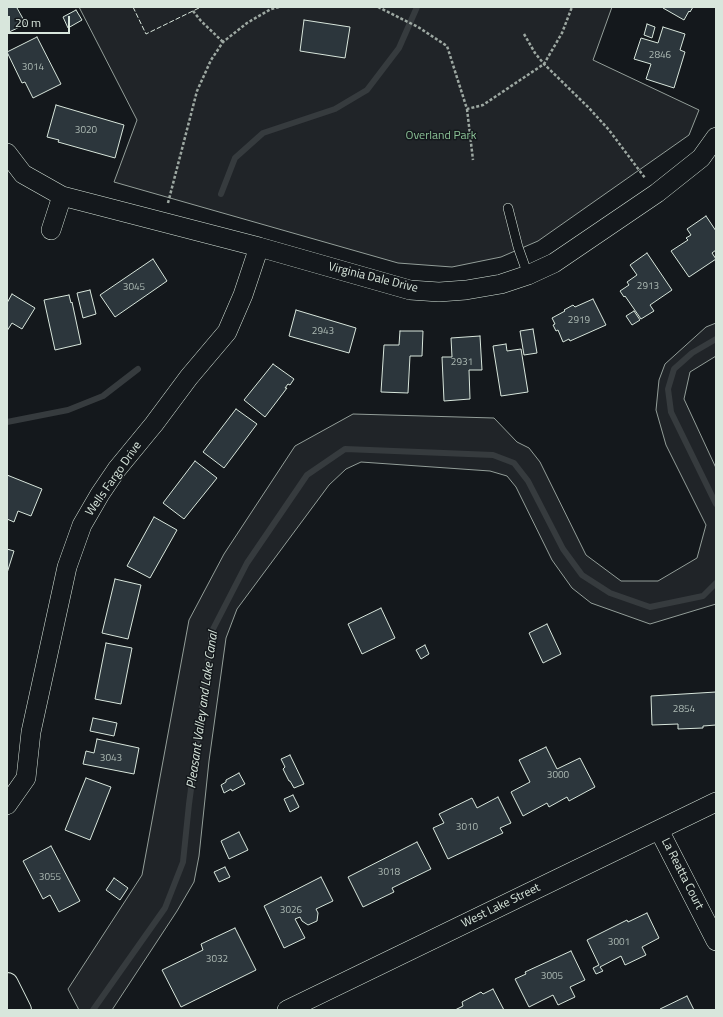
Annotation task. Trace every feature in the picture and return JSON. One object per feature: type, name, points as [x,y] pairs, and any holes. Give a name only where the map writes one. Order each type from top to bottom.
[{"type":"main road","points":[[7,984],[20,1010]]},
{"type":"street","name":"Virginia Dale Drive","points":[[7,153],[23,174],[62,196],[163,221],[410,290],[439,292],[466,290],[500,284],[528,275],[554,263],[657,193],[701,158],[716,138]]},
{"type":"street","points":[[51,230],[62,196]]},
{"type":"street","name":"Wells Fargo Drive","points":[[7,805],[26,778],[31,732],[65,575],[82,525],[100,494],[118,469],[189,377],[227,332],[243,295],[259,247]]},
{"type":"street","name":"West Lake Street","points":[[287,1010],[716,802]]},
{"type":"street","name":"La Reatta Court","points":[[659,830],[716,941]]},
{"type":"lane","points":[[508,208],[518,247],[528,275]]},
{"type":"path","points":[[163,221],[196,91],[211,60],[223,42],[247,23],[271,9],[279,7]]},
{"type":"path","points":[[378,7],[418,27],[446,46],[467,109],[473,160]]},
{"type":"path","points":[[467,109],[483,105],[544,64],[562,33],[572,7]]},
{"type":"path","points":[[193,10],[201,21],[223,42]]},
{"type":"path","points":[[524,34],[535,53],[544,64],[609,130],[657,193]]},
{"type":"green space","name":"Overland Park","points":[[79,7],[612,7],[593,60],[699,110],[689,135],[538,241],[501,257],[452,267],[398,263],[114,182],[137,120]]},
{"type":"green space","points":[[716,323],[716,356],[690,372],[684,399],[716,468],[716,604],[650,624],[591,603],[572,588],[552,560],[516,487],[507,476],[490,471],[361,462],[346,469],[329,485],[237,609],[226,638],[209,761],[199,856],[194,882],[177,911],[112,1010],[79,1010],[68,989],[142,875],[189,620],[224,554],[295,446],[353,414],[494,418],[517,442],[529,448],[540,462],[586,555],[621,581],[658,581],[697,558],[706,525],[666,445],[656,410],[659,380],[665,364],[706,327]]},
{"type":"building","points":[[7,7],[19,7],[17,8],[26,24],[7,33]]},
{"type":"building","points":[[693,7],[684,20],[663,8]]},
{"type":"building","points":[[76,10],[82,20],[68,28],[63,17]]},
{"type":"building","points":[[304,20],[350,27],[345,58],[300,51]]},
{"type":"building","points":[[647,24],[655,27],[652,38],[644,35]]},
{"type":"building","points":[[663,27],[685,34],[680,50],[685,52],[674,88],[646,79],[651,64],[634,59],[641,38],[658,43]]},
{"type":"building","points":[[37,37],[61,84],[33,98],[25,82],[22,83],[7,52]]},
{"type":"building","points":[[56,105],[124,125],[115,158],[58,142],[59,140],[47,137]]},
{"type":"building","points":[[706,216],[716,231],[716,250],[712,253],[716,259],[689,277],[671,251],[688,240],[686,238],[691,235],[687,229]]},
{"type":"building","points":[[647,253],[672,290],[650,305],[654,311],[641,319],[620,291],[629,285],[627,282],[637,275],[630,265]]},
{"type":"building","points":[[153,259],[167,281],[115,317],[100,295]]},
{"type":"building","points":[[90,290],[96,314],[83,318],[77,293]]},
{"type":"building","points":[[12,294],[35,308],[22,329],[12,323],[7,331],[7,303]]},
{"type":"building","points":[[69,295],[71,303],[72,302],[81,344],[55,350],[44,300]]},
{"type":"building","points":[[593,299],[606,325],[570,341],[569,339],[563,342],[558,330],[556,331],[553,325],[555,324],[552,318],[573,305],[575,307]]},
{"type":"building","points":[[296,310],[356,328],[349,353],[289,336]]},
{"type":"building","points":[[634,311],[640,320],[632,325],[626,316]]},
{"type":"building","points":[[533,329],[537,353],[524,355],[520,331]]},
{"type":"building","points":[[400,331],[423,331],[422,356],[410,356],[408,393],[381,392],[384,345],[399,345]]},
{"type":"building","points":[[480,336],[482,370],[469,370],[470,399],[444,401],[442,357],[452,357],[451,338]]},
{"type":"building","points":[[506,344],[507,351],[521,349],[528,392],[501,396],[493,346]]},
{"type":"building","points":[[273,364],[294,379],[290,385],[288,384],[285,388],[287,388],[265,417],[244,400]]},
{"type":"building","points":[[236,409],[257,424],[224,468],[203,452]]},
{"type":"building","points":[[195,461],[217,478],[184,519],[163,503]]},
{"type":"building","points":[[7,475],[42,489],[31,516],[18,511],[14,522],[7,519]]},
{"type":"building","points":[[154,517],[177,530],[150,578],[127,566]]},
{"type":"building","points":[[7,549],[14,551],[7,573]]},
{"type":"building","points":[[115,579],[141,585],[128,639],[102,633]]},
{"type":"building","points":[[381,608],[395,638],[362,654],[348,624]]},
{"type":"building","points":[[547,624],[561,654],[543,663],[529,633]]},
{"type":"building","points":[[106,643],[132,648],[121,704],[95,699]]},
{"type":"building","points":[[425,645],[429,654],[421,659],[416,650]]},
{"type":"building","points":[[716,692],[716,725],[703,726],[703,728],[678,729],[678,724],[652,725],[651,696]]},
{"type":"building","points":[[93,718],[117,723],[114,736],[90,731]]},
{"type":"building","points":[[97,739],[139,748],[134,774],[83,764],[86,751],[94,753]]},
{"type":"building","points":[[546,747],[557,769],[580,758],[595,787],[569,801],[567,797],[549,807],[547,803],[523,816],[511,792],[530,782],[519,760]]},
{"type":"building","points":[[290,755],[304,784],[294,788],[283,769],[285,767],[281,759]]},
{"type":"building","points":[[239,773],[245,784],[232,791],[231,789],[224,793],[221,785],[226,782],[226,780]]},
{"type":"building","points":[[86,778],[111,787],[90,840],[65,830]]},
{"type":"building","points":[[293,795],[299,807],[290,812],[284,799]]},
{"type":"building","points":[[498,797],[511,823],[500,828],[503,833],[448,859],[433,828],[444,823],[439,814],[472,798],[477,808]]},
{"type":"building","points":[[239,832],[248,850],[229,859],[221,841]]},
{"type":"building","points":[[417,842],[431,869],[392,888],[394,892],[363,907],[348,877]]},
{"type":"building","points":[[51,846],[80,901],[59,912],[50,895],[43,899],[23,861]]},
{"type":"building","points":[[225,867],[230,877],[219,882],[214,872]]},
{"type":"building","points":[[321,877],[333,901],[316,909],[318,913],[317,921],[308,925],[302,921],[300,917],[295,919],[305,938],[284,948],[264,906]]},
{"type":"building","points":[[114,878],[128,888],[120,900],[106,890]]},
{"type":"building","points":[[647,913],[659,938],[642,947],[646,955],[625,965],[621,956],[600,967],[603,971],[596,974],[593,968],[599,965],[587,940],[627,920],[628,922]]},
{"type":"building","points":[[235,928],[256,970],[181,1007],[162,970],[203,950],[201,944]]},
{"type":"building","points":[[571,951],[585,980],[570,987],[575,997],[558,1005],[553,995],[529,1007],[515,979],[526,974],[525,972]]},
{"type":"building","points":[[493,989],[504,1010],[455,1010],[463,1006],[462,1002],[481,992],[483,994]]},
{"type":"building","points":[[687,996],[694,1010],[660,1010],[660,1009]]},
{"type":"waterway","points":[[221,194],[235,158],[263,133],[335,109],[367,90],[399,48],[417,7]]},
{"type":"waterway","name":"Pleasant Valley and Lake Canal","points":[[716,339],[692,353],[674,369],[668,389],[671,412],[716,504]]},
{"type":"waterway","points":[[7,422],[68,410],[103,396],[138,369]]},
{"type":"waterway","name":"Pleasant Valley and Lake Canal","points":[[93,1010],[165,908],[183,862],[189,804],[212,631],[247,563],[307,475],[345,449],[493,455],[514,463],[528,481],[563,549],[582,575],[610,593],[650,607],[703,596],[716,583]]},
{"type":"fence","points":[[133,7],[146,34],[201,7]]}]
